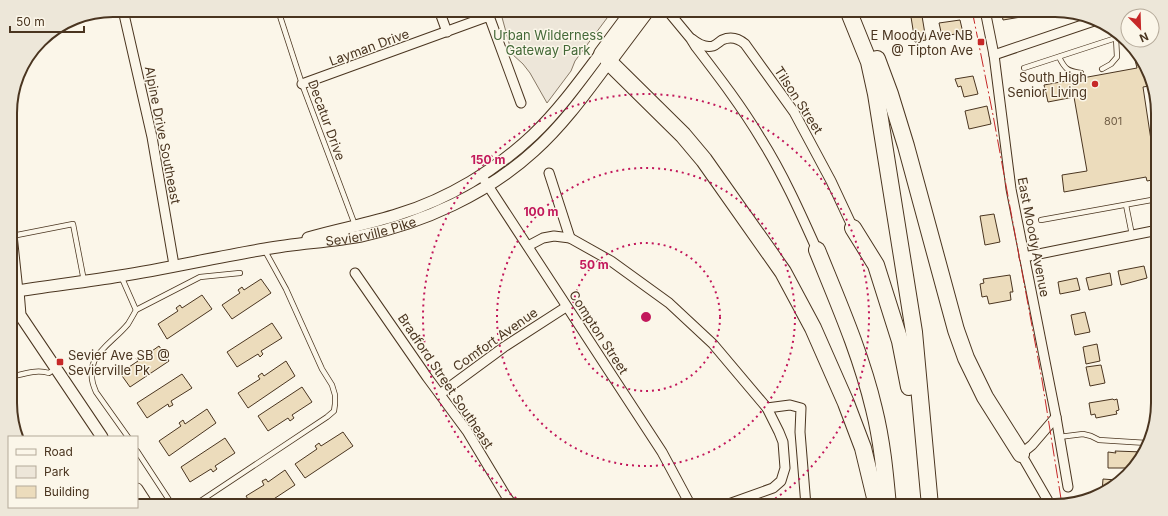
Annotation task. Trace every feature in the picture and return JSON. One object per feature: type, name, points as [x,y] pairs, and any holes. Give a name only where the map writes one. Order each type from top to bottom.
[{"type":"highway","points":[[851,17],[869,62],[878,101],[914,332],[930,499]]},
{"type":"highway","points":[[852,17],[868,41],[890,94],[906,146],[956,330],[964,351],[985,397],[1021,454]]},
{"type":"highway","points":[[605,57],[683,135],[704,160],[783,272],[813,328],[846,403],[863,448],[875,499]]},
{"type":"highway","points":[[853,228],[876,265],[897,329],[905,360],[929,499]]},
{"type":"highway","points":[[818,250],[854,343],[870,393],[880,439],[887,499]]},
{"type":"main road","name":"Sevierville Pike","points":[[605,57],[628,17]]},
{"type":"main road","name":"Sevierville Pike","points":[[605,57],[627,39],[643,17]]},
{"type":"street","name":"Alpine Drive Southeast","points":[[125,17],[152,137],[174,265]]},
{"type":"street","points":[[442,17],[447,32]]},
{"type":"street","name":"Layman Drive","points":[[302,84],[486,17]]},
{"type":"street","name":"Layman Drive","points":[[489,17],[521,103]]},
{"type":"street","points":[[673,17],[691,39],[737,102],[764,144],[786,183],[818,250]]},
{"type":"street","name":"East Moody Avenue","points":[[986,17],[994,55],[1011,189],[1056,417],[1068,487]]},
{"type":"street","points":[[994,55],[1088,23]]},
{"type":"street","name":"Tilson Street","points":[[714,46],[722,40],[732,37],[745,44],[794,112],[831,181],[853,228]]},
{"type":"street","points":[[691,39],[702,45],[714,46],[711,53],[711,67]]},
{"type":"street","name":"Sevierville Pike","points":[[288,245],[355,225],[399,214],[449,193],[481,175],[503,160],[533,135],[605,57]]},
{"type":"street","name":"Sevierville Pike","points":[[17,292],[120,276],[288,245],[328,242],[359,236],[404,224],[428,215],[456,203],[488,186],[534,152],[557,129],[605,57]]},
{"type":"street","points":[[549,172],[570,238]]},
{"type":"street","name":"Compton Street","points":[[481,175],[662,452],[687,499]]},
{"type":"street","points":[[1024,257],[1151,231]]},
{"type":"street","points":[[528,246],[543,238],[554,236],[570,238],[610,261],[669,303],[713,344],[767,408],[779,432],[785,455],[785,468],[781,481],[773,488],[742,499]]},
{"type":"street","name":"Bradford Street Southeast","points":[[355,273],[427,377],[467,431],[508,499]]},
{"type":"street","points":[[17,304],[20,315],[101,436]]},
{"type":"street","name":"Comfort Avenue","points":[[440,394],[504,347],[566,307]]},
{"type":"street","points":[[17,318],[27,326]]},
{"type":"street","points":[[767,408],[790,404],[801,408],[800,432],[805,499]]},
{"type":"street","points":[[1047,499],[1021,454],[1032,445],[1056,417]]},
{"type":"street","points":[[138,491],[143,499]]},
{"type":"lane","name":"Decatur Drive","points":[[280,17],[302,84],[359,236]]},
{"type":"lane","points":[[1024,68],[1115,39]]},
{"type":"lane","points":[[1102,69],[1111,64],[1117,57],[1118,41]]},
{"type":"lane","points":[[1059,57],[1064,68],[1081,73]]},
{"type":"lane","points":[[1042,220],[1151,200]]},
{"type":"lane","points":[[1126,204],[1132,235]]},
{"type":"lane","points":[[17,235],[73,224],[84,281]]},
{"type":"lane","points":[[204,499],[334,411],[335,395],[332,385],[322,369],[286,288],[264,249]]},
{"type":"lane","points":[[127,436],[96,392],[93,385],[92,368],[94,360],[128,323],[136,310],[200,277],[240,273]]},
{"type":"lane","points":[[120,276],[136,310]]},
{"type":"lane","points":[[17,376],[43,371],[49,373],[55,369]]},
{"type":"lane","points":[[1059,437],[1083,434],[1092,436],[1099,440],[1142,443]]},
{"type":"lane","points":[[138,453],[168,499]]},
{"type":"green space","name":"Urban Wilderness Gateway Park","points":[[502,17],[608,17],[575,61],[571,71],[547,103],[530,73],[512,54]]},
{"type":"building","points":[[911,17],[922,17],[926,40],[915,42]]},
{"type":"building","points":[[1002,17],[1021,17],[1003,20]]},
{"type":"building","points":[[960,20],[963,33],[942,36],[939,23]]},
{"type":"building","points":[[1135,61],[1147,86],[1143,87],[1151,140],[1151,180],[1147,181],[1146,177],[1064,192],[1062,175],[1087,171],[1074,97],[1048,102],[1044,85],[1137,68]]},
{"type":"building","points":[[973,76],[978,94],[964,97],[961,86],[958,87],[955,79]]},
{"type":"building","points":[[987,106],[991,124],[969,129],[965,111]]},
{"type":"building","points":[[994,214],[1000,242],[985,245],[980,216]]},
{"type":"building","points":[[1144,266],[1147,278],[1121,285],[1118,271]]},
{"type":"building","points":[[1110,273],[1112,285],[1089,290],[1086,278]]},
{"type":"building","points":[[1010,275],[1013,292],[1010,292],[1011,300],[989,304],[987,296],[982,297],[980,284],[984,283],[983,279]]},
{"type":"building","points":[[1077,278],[1080,290],[1060,294],[1058,282]]},
{"type":"building","points":[[261,279],[271,293],[232,319],[222,305],[240,293],[238,290],[242,287],[244,290]]},
{"type":"building","points":[[202,295],[212,309],[167,339],[158,324],[178,311],[176,308],[180,305],[182,308]]},
{"type":"building","points":[[1085,312],[1090,332],[1075,335],[1071,315]]},
{"type":"building","points":[[272,323],[282,338],[261,351],[263,354],[260,357],[258,354],[237,367],[227,352]]},
{"type":"building","points":[[1097,344],[1100,361],[1086,364],[1083,347]]},
{"type":"building","points":[[159,346],[169,361],[130,387],[120,373],[138,361],[136,358],[140,355],[142,358]]},
{"type":"building","points":[[286,361],[295,376],[248,408],[238,393],[260,379],[258,376],[262,373],[264,376]]},
{"type":"building","points":[[1101,365],[1105,383],[1090,386],[1086,367]]},
{"type":"building","points":[[182,374],[192,388],[171,401],[173,405],[169,407],[168,404],[147,418],[137,403]]},
{"type":"building","points":[[302,387],[312,402],[292,415],[294,418],[290,421],[288,418],[268,431],[258,416]]},
{"type":"building","points":[[1117,399],[1119,410],[1116,411],[1117,414],[1096,418],[1095,414],[1091,415],[1089,403]]},
{"type":"building","points":[[207,409],[216,423],[169,456],[159,441],[181,426],[179,423],[183,420],[185,424]]},
{"type":"building","points":[[343,432],[353,446],[305,478],[295,464],[317,449],[315,446],[319,443],[321,446]]},
{"type":"building","points":[[225,438],[235,453],[215,466],[217,469],[213,472],[211,469],[190,482],[181,467]]},
{"type":"building","points":[[1115,451],[1137,452],[1125,468],[1108,468],[1108,452],[1116,453]]},
{"type":"building","points":[[285,470],[295,485],[274,499],[248,499],[246,496],[264,485],[262,481],[266,479],[268,482]]},
{"type":"building","points":[[1103,479],[1112,480],[1103,486]]},
{"type":"power","points":[[973,17],[1042,380],[1061,499]]},
{"type":"place","name":"E Moody Ave NB @ Tipton Ave","points":[[981,42]]},
{"type":"place","name":"South High Senior Living","points":[[1095,84]]},
{"type":"place","name":"Sevier Ave SB @ Sevierville Pk","points":[[60,362]]}]
